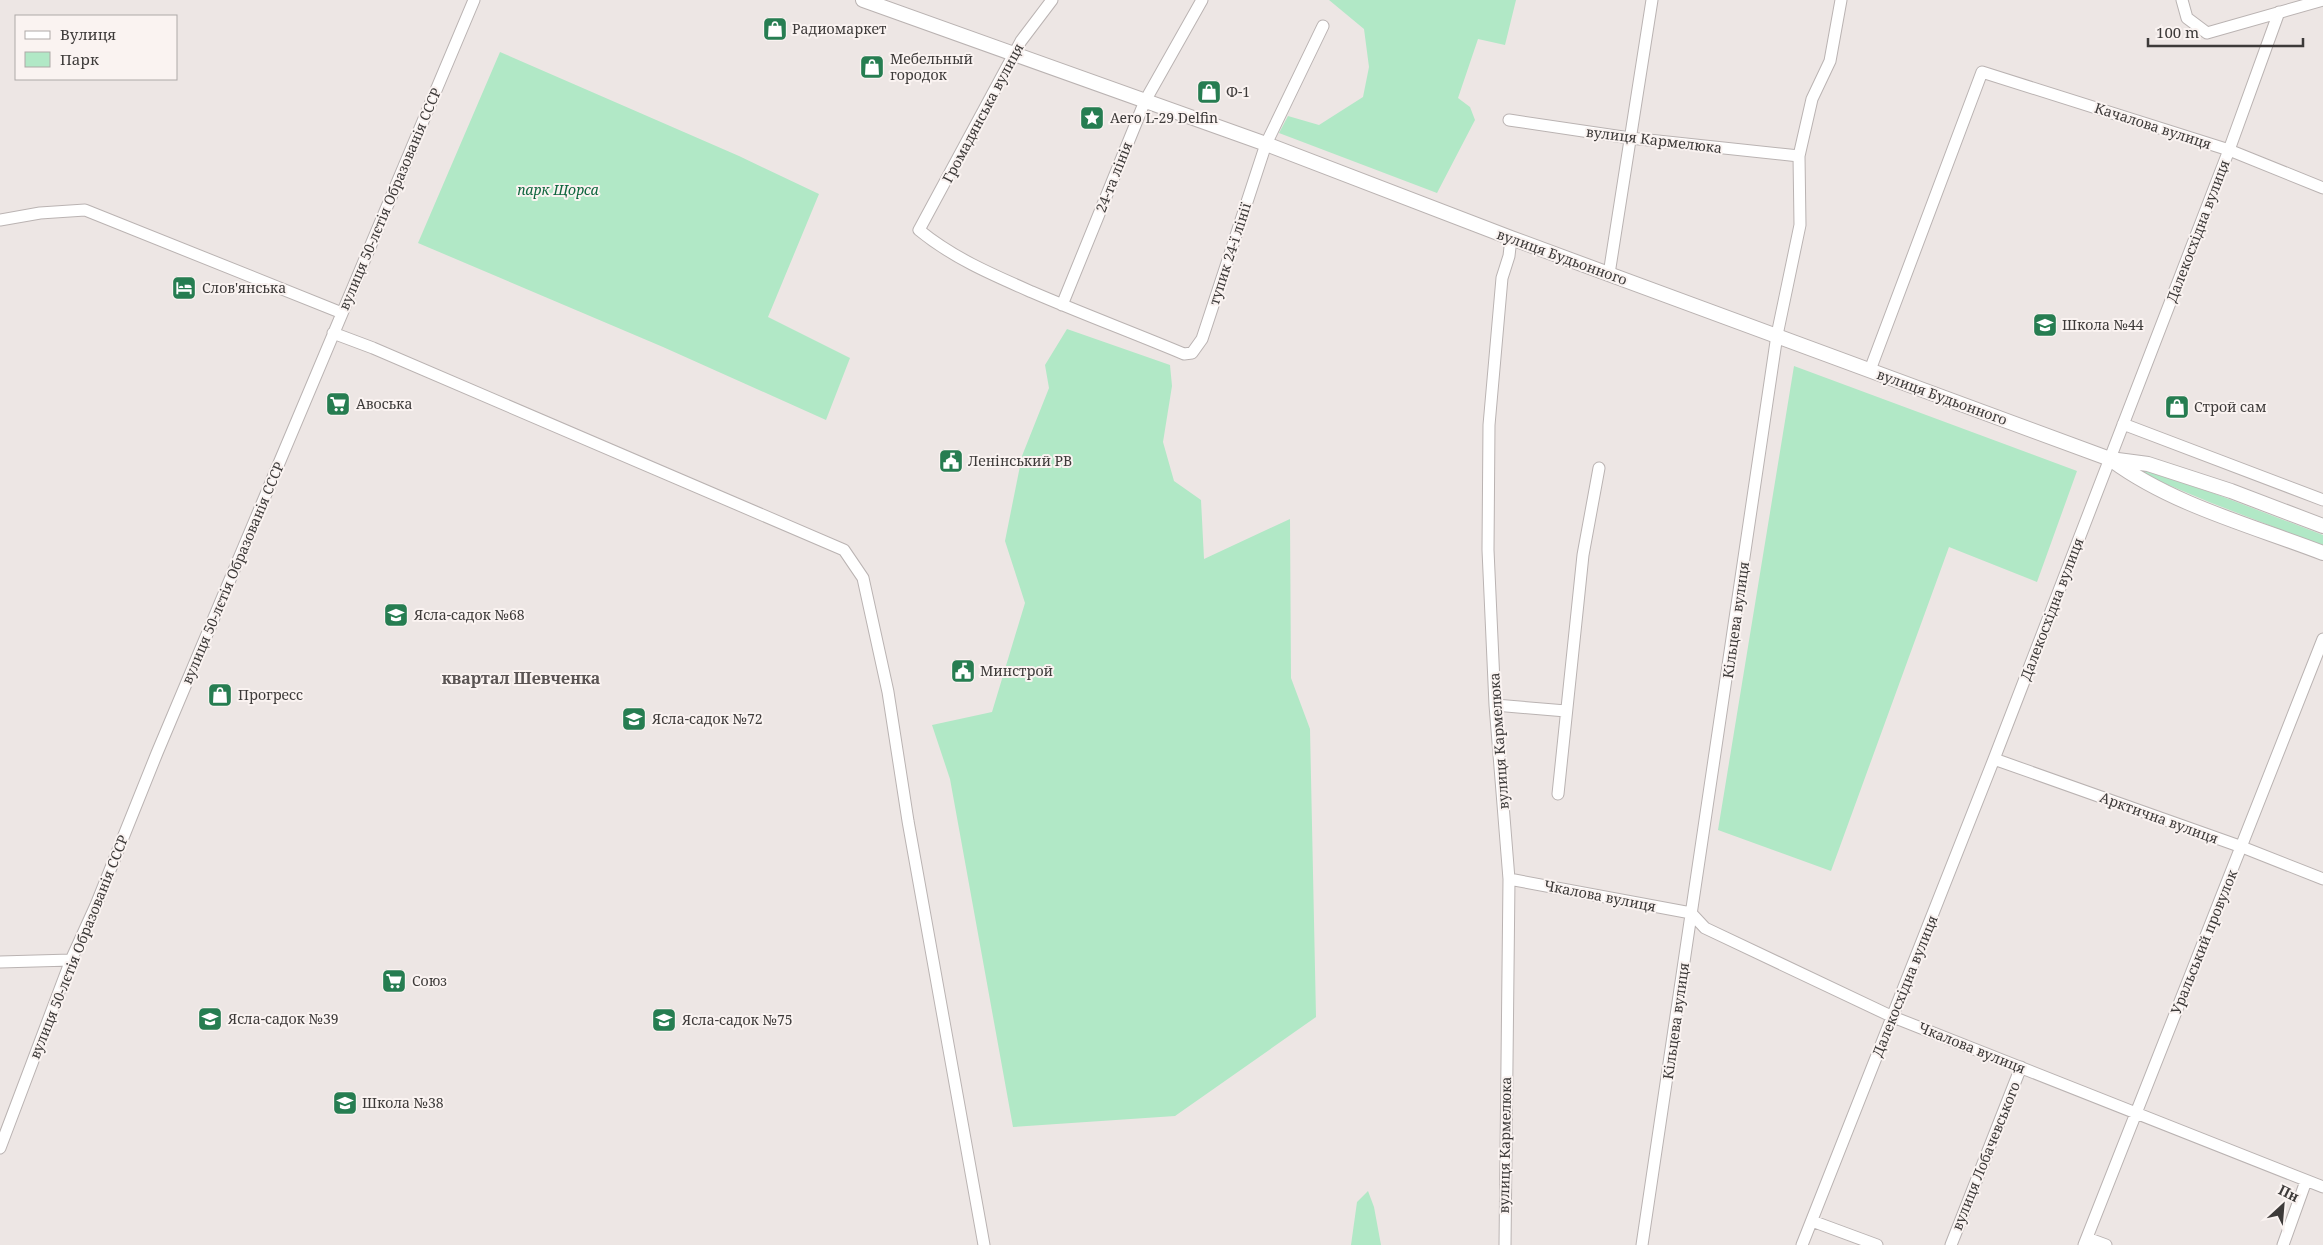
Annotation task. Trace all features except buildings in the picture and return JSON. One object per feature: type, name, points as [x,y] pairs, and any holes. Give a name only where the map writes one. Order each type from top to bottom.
[{"type":"main road","name":"вулиця Будьонного","points":[[863,0],[1266,144],[1511,238],[2110,459],[2148,464],[2231,491],[2323,526]]},
{"type":"main road","name":"вулиця Будьонного","points":[[2110,459],[2134,476],[2181,499],[2323,553]]},
{"type":"street","name":"вулиця 50-лєтія Образованія СССР","points":[[0,1148],[71,960],[96,905],[333,333],[474,0]]},
{"type":"street","name":"Громадянська вулиця","points":[[1052,0],[1022,41],[919,230],[936,244],[968,263],[1062,305]]},
{"type":"street","name":"24-та лінія","points":[[1062,305],[1145,101],[1202,0]]},
{"type":"street","points":[[1609,274],[1652,0]]},
{"type":"street","name":"Кільцева вулиця","points":[[1642,1245],[1664,1110],[1690,913],[1709,807],[1777,336],[1800,225],[1799,156],[1812,99],[1830,61],[1841,0]]},
{"type":"street","points":[[2182,0],[2187,18],[2207,33],[2323,0]]},
{"type":"street","name":"Далекосхідна вулиця","points":[[1802,1245],[1994,759],[2229,150],[2279,12]]},
{"type":"street","name":"тупик 24-ї лінії","points":[[1062,305],[1184,354],[1192,353],[1202,340],[1266,144],[1323,26]]},
{"type":"street","name":"Качалова вулиця","points":[[1870,370],[1982,72],[2229,150],[2323,188]]},
{"type":"street","name":"вулиця Кармелюка","points":[[1509,120],[1630,138],[1799,156]]},
{"type":"street","points":[[0,220],[40,213],[85,210],[342,313]]},
{"type":"street","name":"вулиця Кармелюка","points":[[1504,1245],[1509,879],[1495,705],[1488,550],[1489,425],[1502,278],[1509,256],[1511,238]]},
{"type":"street","points":[[333,333],[378,350],[844,550],[863,578],[888,692],[908,820],[984,1245]]},
{"type":"street","points":[[2123,424],[2323,500]]},
{"type":"street","points":[[1558,794],[1583,555],[1599,468]]},
{"type":"street","name":"Уральський провулок","points":[[2086,1241],[2323,639]]},
{"type":"street","points":[[1495,705],[1566,711]]},
{"type":"street","name":"Арктична вулиця","points":[[1994,759],[2242,847],[2323,879]]},
{"type":"street","name":"Чкалова вулиця","points":[[1509,879],[1690,913],[1706,928],[1893,1017],[2323,1187]]},
{"type":"street","points":[[0,962],[71,960]]},
{"type":"street","name":"вулиця Лобачевського","points":[[1951,1245],[2021,1067]]},
{"type":"street","points":[[2282,1245],[2306,1181]]},
{"type":"street","points":[[1812,1220],[1877,1245]]},
{"type":"street","points":[[2086,1241],[2106,1245]]},
{"type":"green space","points":[[1329,0],[1516,0],[1505,45],[1478,39],[1458,98],[1470,107],[1475,120],[1437,193],[1279,133],[1288,116],[1319,125],[1363,97],[1369,67],[1364,29]]},
{"type":"green space","name":"парк Щорса","points":[[500,52],[739,156],[819,194],[768,317],[850,358],[826,420],[663,347],[418,243]]},
{"type":"green space","points":[[1067,329],[1170,365],[1172,386],[1163,442],[1174,481],[1201,500],[1204,559],[1290,519],[1291,678],[1310,729],[1316,1017],[1175,1116],[1013,1127],[950,779],[932,725],[992,712],[1025,603],[1005,541],[1022,456],[1049,388],[1045,365]]},
{"type":"green space","points":[[1794,366],[2077,471],[2037,582],[1949,547],[1831,871],[1718,830]]},
{"type":"green space","points":[[2137,468],[2213,493],[2323,535],[2323,546],[2135,471]]},
{"type":"green space","points":[[1368,1191],[1374,1207],[1381,1245],[1351,1245],[1357,1202]]},
{"type":"place","name":"Радиомаркет","points":[[775,29]]},
{"type":"place","name":"Мебельный городок","points":[[872,67]]},
{"type":"place","name":"Ф-1","points":[[1209,92]]},
{"type":"place","name":"Aero L-29 Delfin","points":[[1092,118]]},
{"type":"place","name":"Слов'янська","points":[[184,288]]},
{"type":"place","name":"Школа №44","points":[[2045,325]]},
{"type":"place","name":"Авоська","points":[[338,404]]},
{"type":"place","name":"Строй сам","points":[[2177,407]]},
{"type":"place","name":"Ленінський РВ","points":[[951,461]]},
{"type":"place","name":"Ясла-садок №68","points":[[396,615]]},
{"type":"place","name":"Минстрой","points":[[963,671]]},
{"type":"place","name":"Прогресс","points":[[220,695]]},
{"type":"place","name":"Ясла-садок №72","points":[[634,719]]},
{"type":"place","name":"Союз","points":[[394,981]]},
{"type":"place","name":"Ясла-садок №39","points":[[210,1019]]},
{"type":"place","name":"Ясла-садок №75","points":[[664,1020]]},
{"type":"place","name":"Школа №38","points":[[345,1103]]},
{"type":"district","name":"квартал Шевченка","points":[[521,678]]}]
